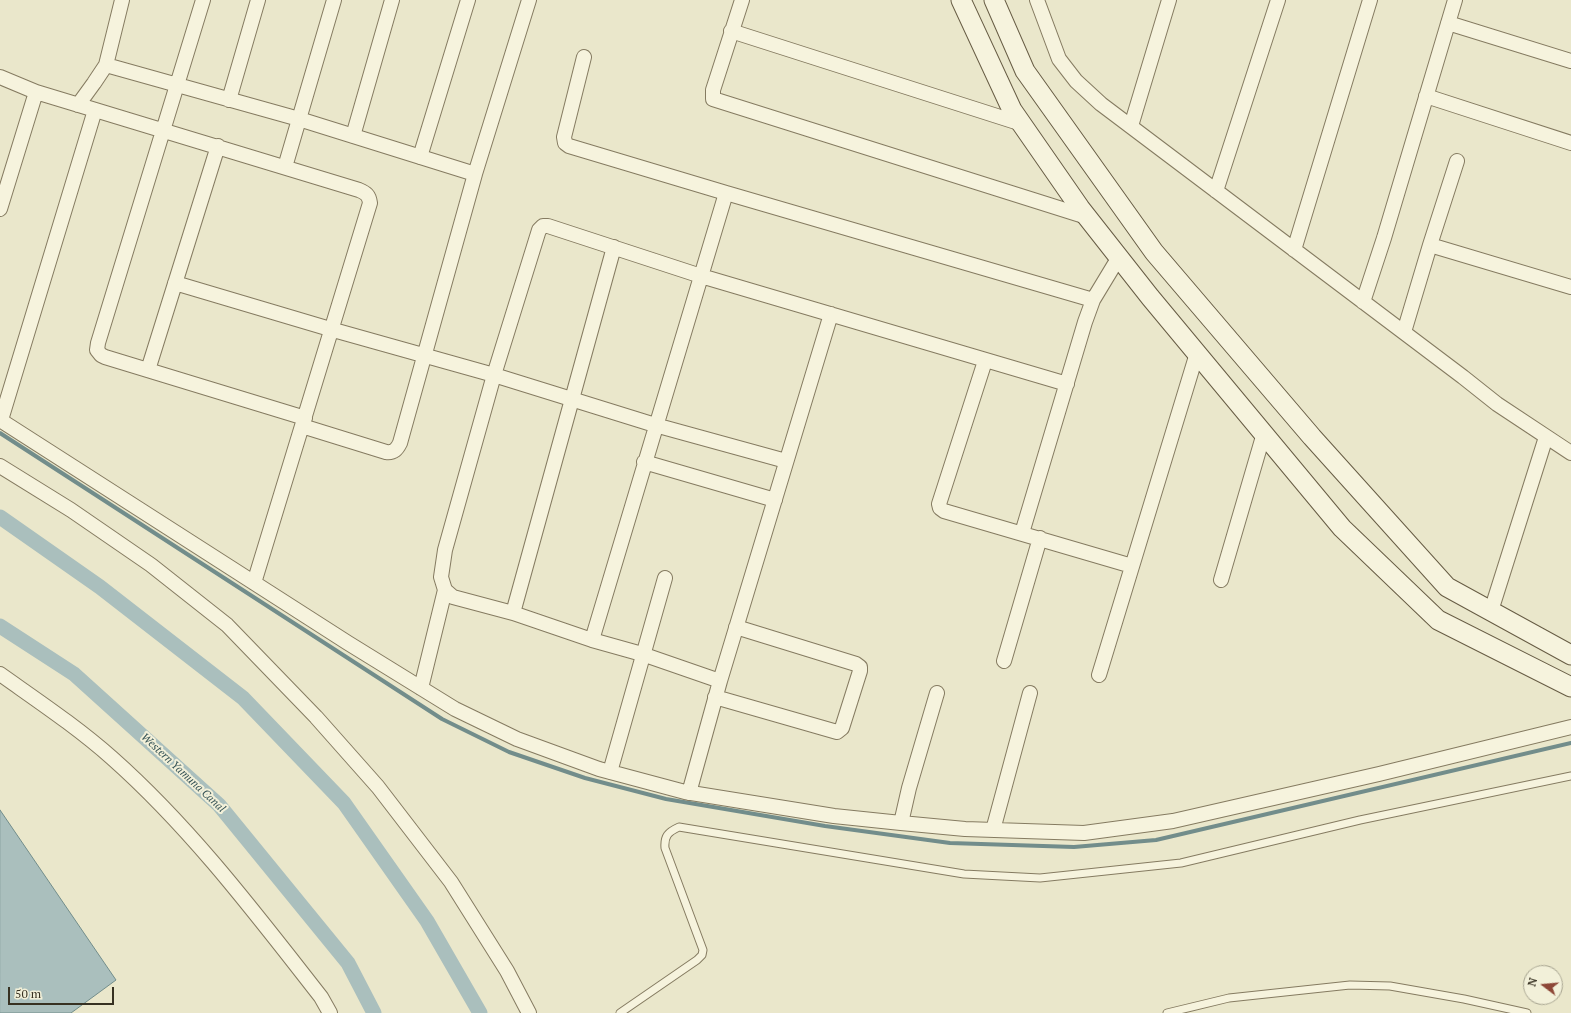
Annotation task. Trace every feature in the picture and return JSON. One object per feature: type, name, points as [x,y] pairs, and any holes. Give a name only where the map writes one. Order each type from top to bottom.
[{"type":"street","points":[[78,104],[106,65],[122,0]]},
{"type":"street","points":[[203,0],[97,347],[98,352],[101,355],[304,422],[386,452],[391,452],[396,449],[400,443],[423,356],[475,174],[529,0]]},
{"type":"street","points":[[230,100],[258,0]]},
{"type":"street","points":[[285,167],[334,0]]},
{"type":"street","points":[[353,136],[392,0]]},
{"type":"street","points":[[420,157],[468,0]]},
{"type":"street","points":[[742,0],[713,90],[712,96],[716,100],[1087,217]]},
{"type":"street","points":[[960,0],[1012,110],[1087,217],[1119,258],[1342,528],[1438,620],[1571,687]]},
{"type":"street","points":[[994,0],[1025,71],[1154,252],[1312,437],[1447,587],[1571,655]]},
{"type":"street","points":[[1037,0],[1060,59],[1076,81],[1101,104],[1404,332],[1497,404],[1571,454]]},
{"type":"street","points":[[1131,126],[1169,0]]},
{"type":"street","points":[[1216,190],[1278,0]]},
{"type":"street","points":[[1294,250],[1370,0]]},
{"type":"street","points":[[1363,302],[1455,0]]},
{"type":"street","points":[[1448,23],[1571,61]]},
{"type":"street","points":[[731,31],[1022,124]]},
{"type":"street","points":[[584,57],[564,137],[565,143],[569,146],[1093,300]]},
{"type":"street","points":[[106,65],[299,120],[475,174]]},
{"type":"street","points":[[0,77],[36,92],[359,190],[366,193],[370,198],[370,203],[330,329],[304,422],[254,583]]},
{"type":"street","points":[[0,209],[36,92]]},
{"type":"street","points":[[1426,96],[1571,143]]},
{"type":"street","points":[[95,110],[0,420],[254,583],[455,709],[517,739],[610,772],[689,793],[834,816],[901,823],[964,829],[1084,833],[1173,821],[1379,774],[1571,727]]},
{"type":"street","points":[[148,370],[218,146]]},
{"type":"street","points":[[1404,332],[1457,161]]},
{"type":"street","points":[[592,640],[655,425],[726,193]]},
{"type":"street","points":[[720,681],[642,654],[592,640],[513,613],[453,597],[445,590],[440,577],[444,550],[494,375],[539,230],[543,226],[548,226],[701,276],[1067,384]]},
{"type":"street","points":[[1430,245],[1571,286]]},
{"type":"street","points":[[513,613],[614,247]]},
{"type":"street","points":[[1022,533],[1093,300],[1119,258]]},
{"type":"street","points":[[175,283],[423,356],[494,375],[655,425],[786,461]]},
{"type":"street","points":[[689,793],[715,697],[831,314]]},
{"type":"street","points":[[1099,675],[1197,353]]},
{"type":"street","points":[[985,361],[939,504],[940,508],[944,511],[1132,566]]},
{"type":"street","points":[[1221,580],[1264,433]]},
{"type":"street","points":[[1491,611],[1546,437]]},
{"type":"street","points":[[644,462],[775,500]]},
{"type":"street","points":[[0,466],[71,510],[151,565],[227,625],[316,717],[378,787],[452,882],[507,971],[529,1013]]},
{"type":"street","points":[[1004,661],[1040,538]]},
{"type":"street","points":[[610,772],[642,654],[665,578]]},
{"type":"street","points":[[422,688],[445,590]]},
{"type":"street","points":[[715,697],[837,732],[842,728],[860,671],[860,667],[856,664],[736,627]]},
{"type":"street","points":[[0,674],[56,714],[111,758],[171,816],[242,896],[321,997],[330,1013]]},
{"type":"street","points":[[901,823],[908,788],[938,693]]},
{"type":"street","points":[[993,830],[1030,693]]},
{"type":"lane","points":[[620,1013],[698,960],[702,955],[703,950],[665,848],[664,841],[666,835],[679,827],[964,874],[1040,878],[1181,863],[1360,820],[1571,776]]},
{"type":"lane","points":[[1167,1013],[1229,998],[1350,985],[1390,986],[1464,999],[1526,1013]]},
{"type":"shaded area","points":[[0,810],[116,980],[71,1013],[0,1013]]},
{"type":"waterway","points":[[0,433],[442,719],[509,752],[585,778],[666,799],[825,826],[950,843],[1074,847],[1156,840],[1571,743]]},
{"type":"waterway","points":[[0,517],[100,587],[243,698],[344,803],[427,921],[480,1013]]},
{"type":"waterway","name":"Western Yamuna Canal","points":[[0,626],[74,674],[219,805],[348,963],[374,1013]]}]
